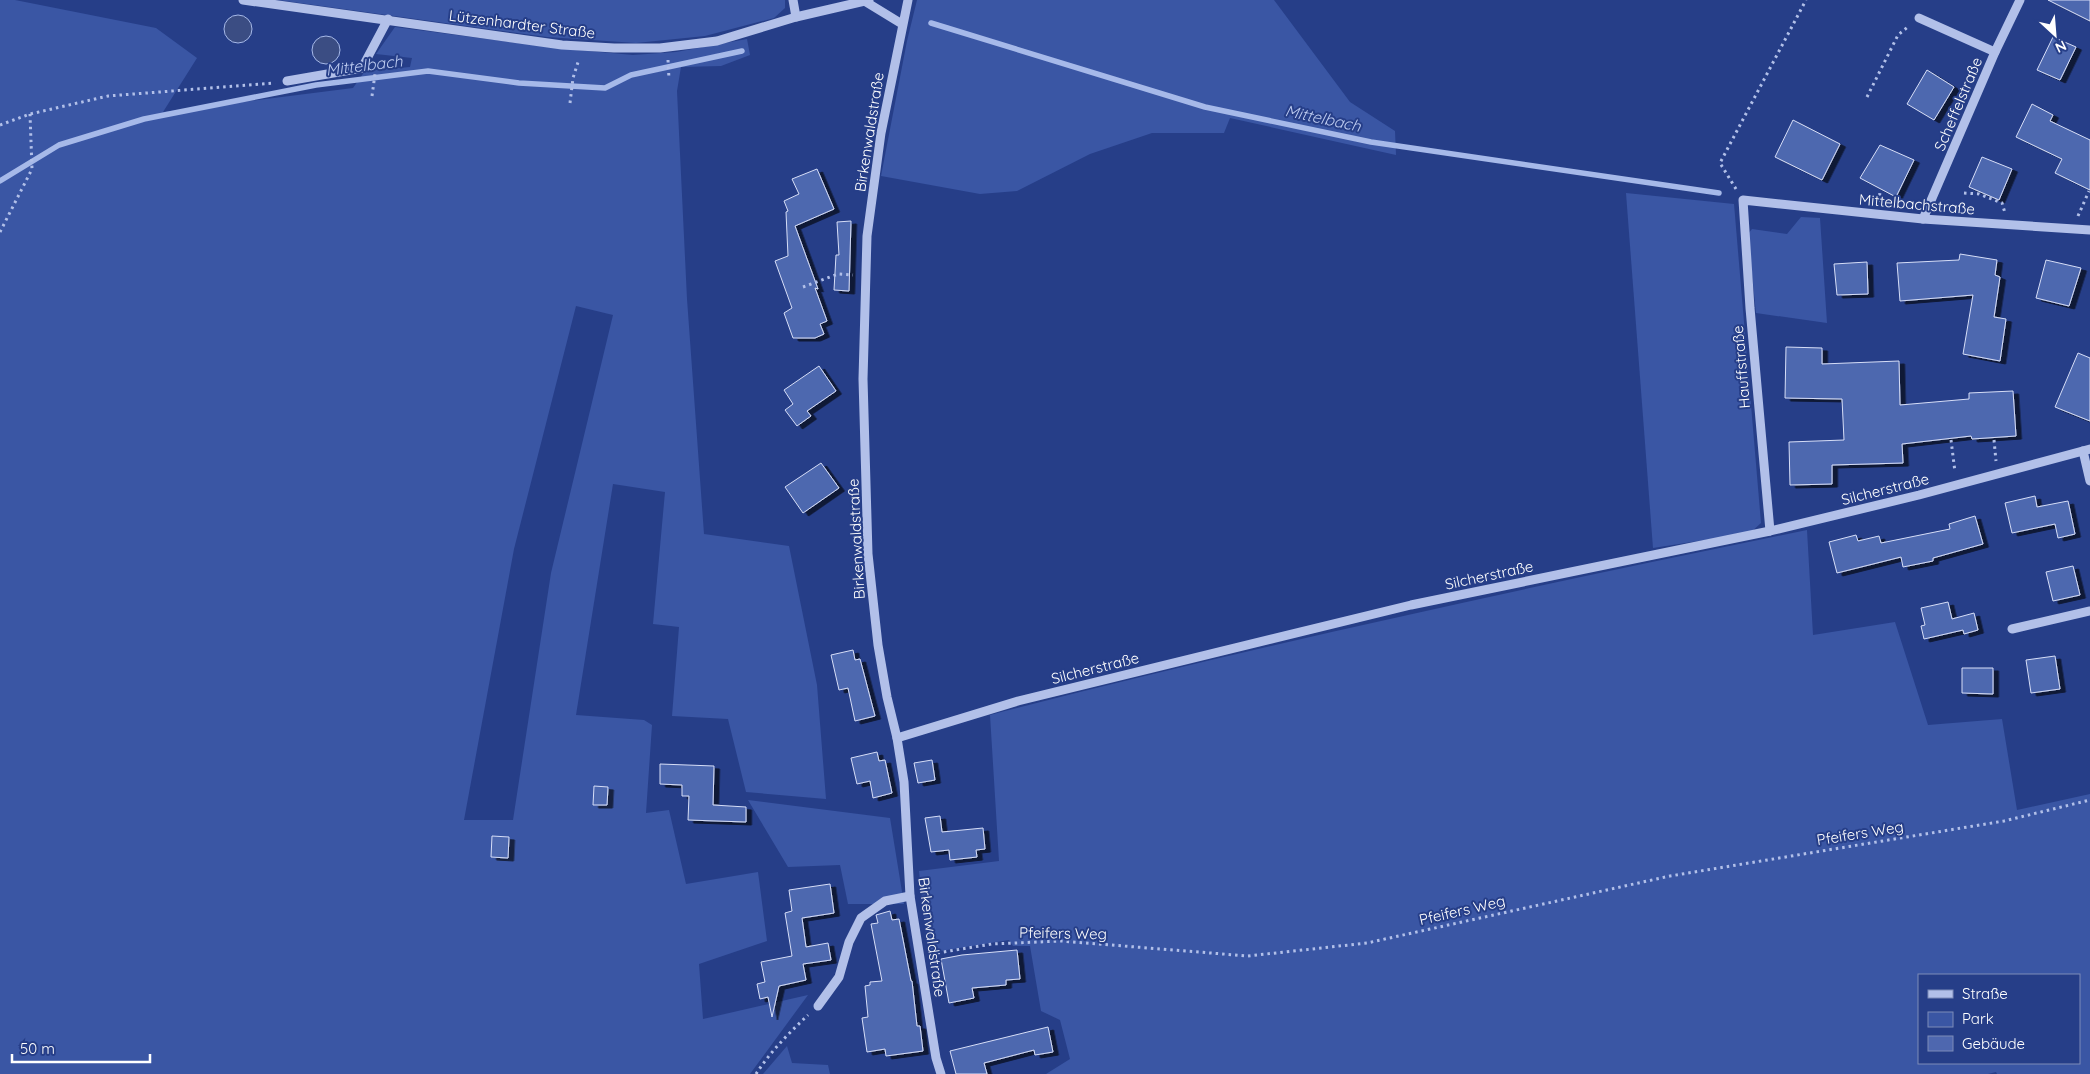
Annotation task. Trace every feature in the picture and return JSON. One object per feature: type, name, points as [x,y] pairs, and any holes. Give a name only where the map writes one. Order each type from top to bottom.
[{"type":"street","name":"Lützenhardter Straße","points":[[243,0],[582,46],[660,48],[717,41],[796,17],[868,1],[902,24]]},
{"type":"street","points":[[793,0],[796,17]]},
{"type":"street","name":"Birkenwaldstraße","points":[[908,0],[880,142],[867,236],[863,379],[868,554],[878,645],[904,782],[910,896],[936,1058],[941,1074]]},
{"type":"street","name":"Scheffelstraße","points":[[1922,219],[1995,52],[2020,0]]},
{"type":"street","points":[[1919,18],[1995,52]]},
{"type":"street","points":[[288,81],[362,68],[388,19]]},
{"type":"street","name":"Mittelbachstraße","points":[[1743,200],[1922,219],[2090,230]]},
{"type":"street","name":"Hauffstraße","points":[[1743,200],[1750,308],[1770,531]]},
{"type":"street","points":[[2086,450],[2090,480]]},
{"type":"street","name":"Silcherstraße","points":[[897,738],[1018,701],[1402,608],[1770,531],[2086,450]]},
{"type":"street","points":[[2012,630],[2090,611]]},
{"type":"street","points":[[818,1006],[839,977],[849,942],[861,918],[885,901],[910,896]]},
{"type":"path","points":[[1743,200],[1720,163],[1806,0]]},
{"type":"path","points":[[1867,96],[1898,35],[1919,18]]},
{"type":"path","points":[[570,104],[573,78],[582,46]]},
{"type":"path","points":[[668,60],[669,79]]},
{"type":"path","points":[[372,96],[376,65]]},
{"type":"path","points":[[0,125],[30,114],[108,96],[223,88],[288,81]]},
{"type":"path","points":[[0,232],[32,169],[30,114]]},
{"type":"path","points":[[2072,229],[2090,191]]},
{"type":"path","points":[[1964,193],[1979,194],[2002,203],[2008,225]]},
{"type":"path","points":[[803,287],[838,274],[866,275]]},
{"type":"path","points":[[1951,440],[1957,484]]},
{"type":"path","points":[[1994,440],[1997,474]]},
{"type":"path","name":"Pfeifers Weg","points":[[921,956],[992,944],[1061,940],[1248,956],[1367,943],[1670,876],[2004,821],[2090,800]]},
{"type":"path","points":[[756,1074],[764,1061],[790,1032],[818,1006]]},
{"type":"green space","points":[[0,0],[15,0],[156,28],[197,58],[163,112],[353,88],[365,71],[410,67],[412,58],[376,54],[395,27],[555,48],[633,55],[676,52],[747,39],[750,55],[721,66],[681,67],[677,91],[687,299],[704,534],[789,546],[817,685],[826,799],[746,792],[728,719],[672,716],[679,627],[653,624],[665,492],[613,484],[576,715],[644,720],[652,725],[646,813],[669,810],[686,884],[758,872],[767,941],[699,964],[703,1019],[808,995],[750,1074],[0,1074]],"holes":[[[576,306],[613,315],[551,573],[513,820],[464,820],[514,549]]]},
{"type":"green space","points":[[278,0],[785,0],[785,8],[774,18],[705,36],[636,43],[547,37]]},
{"type":"green space","points":[[917,0],[1274,0],[1350,102],[1395,131],[1396,155],[1230,118],[1224,133],[1152,133],[1090,154],[1017,191],[980,194],[881,176],[907,41]]},
{"type":"green space","points":[[1626,193],[1734,204],[1761,523],[1750,533],[1653,548]]},
{"type":"green space","points":[[1801,217],[1820,218],[1827,323],[1756,313],[1748,234],[1752,229],[1787,234]]},
{"type":"green space","points":[[1807,530],[1813,635],[1895,622],[1928,725],[2002,719],[2017,810],[2090,794],[2090,1074],[1997,1074],[1996,1072],[1988,1074],[1046,1074],[1070,1059],[1060,1020],[1041,1011],[1030,946],[1013,946],[1009,940],[928,953],[919,871],[999,861],[990,715],[1193,664],[1499,595]]},
{"type":"green space","points":[[748,800],[890,818],[904,904],[848,904],[840,865],[788,867]]},
{"type":"green space","points":[[787,1046],[792,1063],[828,1065],[830,1074],[763,1074]]},
{"type":"shaded area","points":[[238,15],[248,19],[252,29],[248,39],[238,43],[228,39],[224,29],[228,19]]},
{"type":"shaded area","points":[[326,36],[336,40],[340,50],[336,60],[326,64],[316,60],[312,50],[316,40]]},
{"type":"building","points":[[2048,0],[2090,0],[2090,21]]},
{"type":"building","points":[[2053,37],[2076,47],[2060,80],[2037,70]]},
{"type":"building","points":[[1927,70],[1954,87],[1934,120],[1907,104]]},
{"type":"building","points":[[2032,104],[2053,115],[2050,121],[2090,140],[2090,190],[2055,173],[2062,159],[2016,137]]},
{"type":"building","points":[[1793,120],[1840,144],[1822,180],[1775,157]]},
{"type":"building","points":[[1880,145],[1914,160],[1896,197],[1860,178]]},
{"type":"building","points":[[1982,157],[2012,169],[1999,200],[1969,187]]},
{"type":"building","points":[[817,169],[834,209],[795,226],[818,289],[815,288],[827,321],[820,324],[824,334],[815,338],[793,338],[784,313],[792,308],[775,261],[788,256],[786,212],[788,211],[784,201],[799,194],[792,179]]},
{"type":"building","points":[[851,221],[849,291],[834,290],[836,255],[839,255],[837,222]]},
{"type":"building","points":[[1960,254],[1997,260],[1995,275],[2000,277],[1994,317],[2006,319],[2000,361],[1963,354],[1973,295],[1900,301],[1897,263],[1959,260]]},
{"type":"building","points":[[2046,260],[2081,268],[2069,306],[2036,298]]},
{"type":"building","points":[[1867,262],[1868,294],[1837,295],[1834,264]]},
{"type":"building","points":[[1786,347],[1822,348],[1822,364],[1899,361],[1900,405],[1969,399],[1969,393],[2013,391],[2016,436],[1972,439],[1971,436],[1902,444],[1903,463],[1832,465],[1832,484],[1790,485],[1789,442],[1844,440],[1842,399],[1785,398]]},
{"type":"building","points":[[2078,353],[2090,358],[2090,421],[2055,407]]},
{"type":"building","points":[[819,366],[836,391],[807,411],[811,416],[797,426],[785,410],[793,404],[784,390]]},
{"type":"building","points":[[821,463],[839,488],[803,513],[785,487]]},
{"type":"building","points":[[2035,496],[2037,507],[2068,501],[2075,534],[2058,538],[2055,524],[2012,533],[2005,503]]},
{"type":"building","points":[[1975,516],[1983,544],[1933,558],[1933,561],[1903,567],[1901,557],[1837,573],[1829,542],[1856,535],[1858,541],[1879,536],[1881,543],[1950,529],[1949,524]]},
{"type":"building","points":[[2073,566],[2080,595],[2053,601],[2046,572]]},
{"type":"building","points":[[1948,602],[1952,619],[1974,613],[1978,630],[1964,634],[1963,630],[1924,639],[1921,626],[1925,625],[1921,608]]},
{"type":"building","points":[[853,650],[855,660],[860,659],[875,716],[855,721],[848,688],[839,690],[831,655]]},
{"type":"building","points":[[2055,656],[2060,689],[2031,693],[2026,660]]},
{"type":"building","points":[[1962,668],[1993,668],[1993,694],[1962,693]]},
{"type":"building","points":[[877,752],[879,761],[885,760],[892,793],[873,798],[870,781],[857,784],[851,758]]},
{"type":"building","points":[[932,760],[935,780],[918,783],[914,763]]},
{"type":"building","points":[[660,764],[714,766],[713,805],[746,807],[746,822],[688,820],[689,796],[682,796],[682,785],[660,784]]},
{"type":"building","points":[[594,786],[608,787],[607,805],[593,805]]},
{"type":"building","points":[[940,816],[942,832],[983,828],[985,849],[976,850],[977,857],[950,860],[949,850],[931,852],[925,818]]},
{"type":"building","points":[[492,836],[509,837],[508,858],[491,857]]},
{"type":"building","points":[[830,884],[834,913],[802,918],[806,947],[828,943],[831,960],[803,964],[806,980],[779,986],[772,1017],[768,997],[760,999],[757,984],[765,982],[761,962],[792,956],[785,913],[792,911],[789,890]]},
{"type":"building","points":[[890,911],[892,920],[899,919],[912,981],[917,1026],[920,1026],[923,1051],[886,1056],[885,1049],[867,1052],[862,1018],[868,1017],[865,986],[870,985],[870,982],[882,981],[871,924],[878,923],[876,915]]},
{"type":"building","points":[[1017,950],[1020,979],[1006,980],[1006,985],[972,988],[974,998],[949,1003],[941,959],[962,955]]},
{"type":"building","points":[[1048,1027],[1053,1052],[1035,1055],[1034,1050],[984,1063],[987,1074],[956,1074],[950,1051]]},
{"type":"waterway","name":"Mittelbach","points":[[931,23],[1205,107],[1371,142],[1719,193]]},
{"type":"waterway","name":"Mittelbach","points":[[0,181],[59,145],[144,119],[316,85],[428,71],[519,83],[605,88],[631,75],[742,51]]}]
